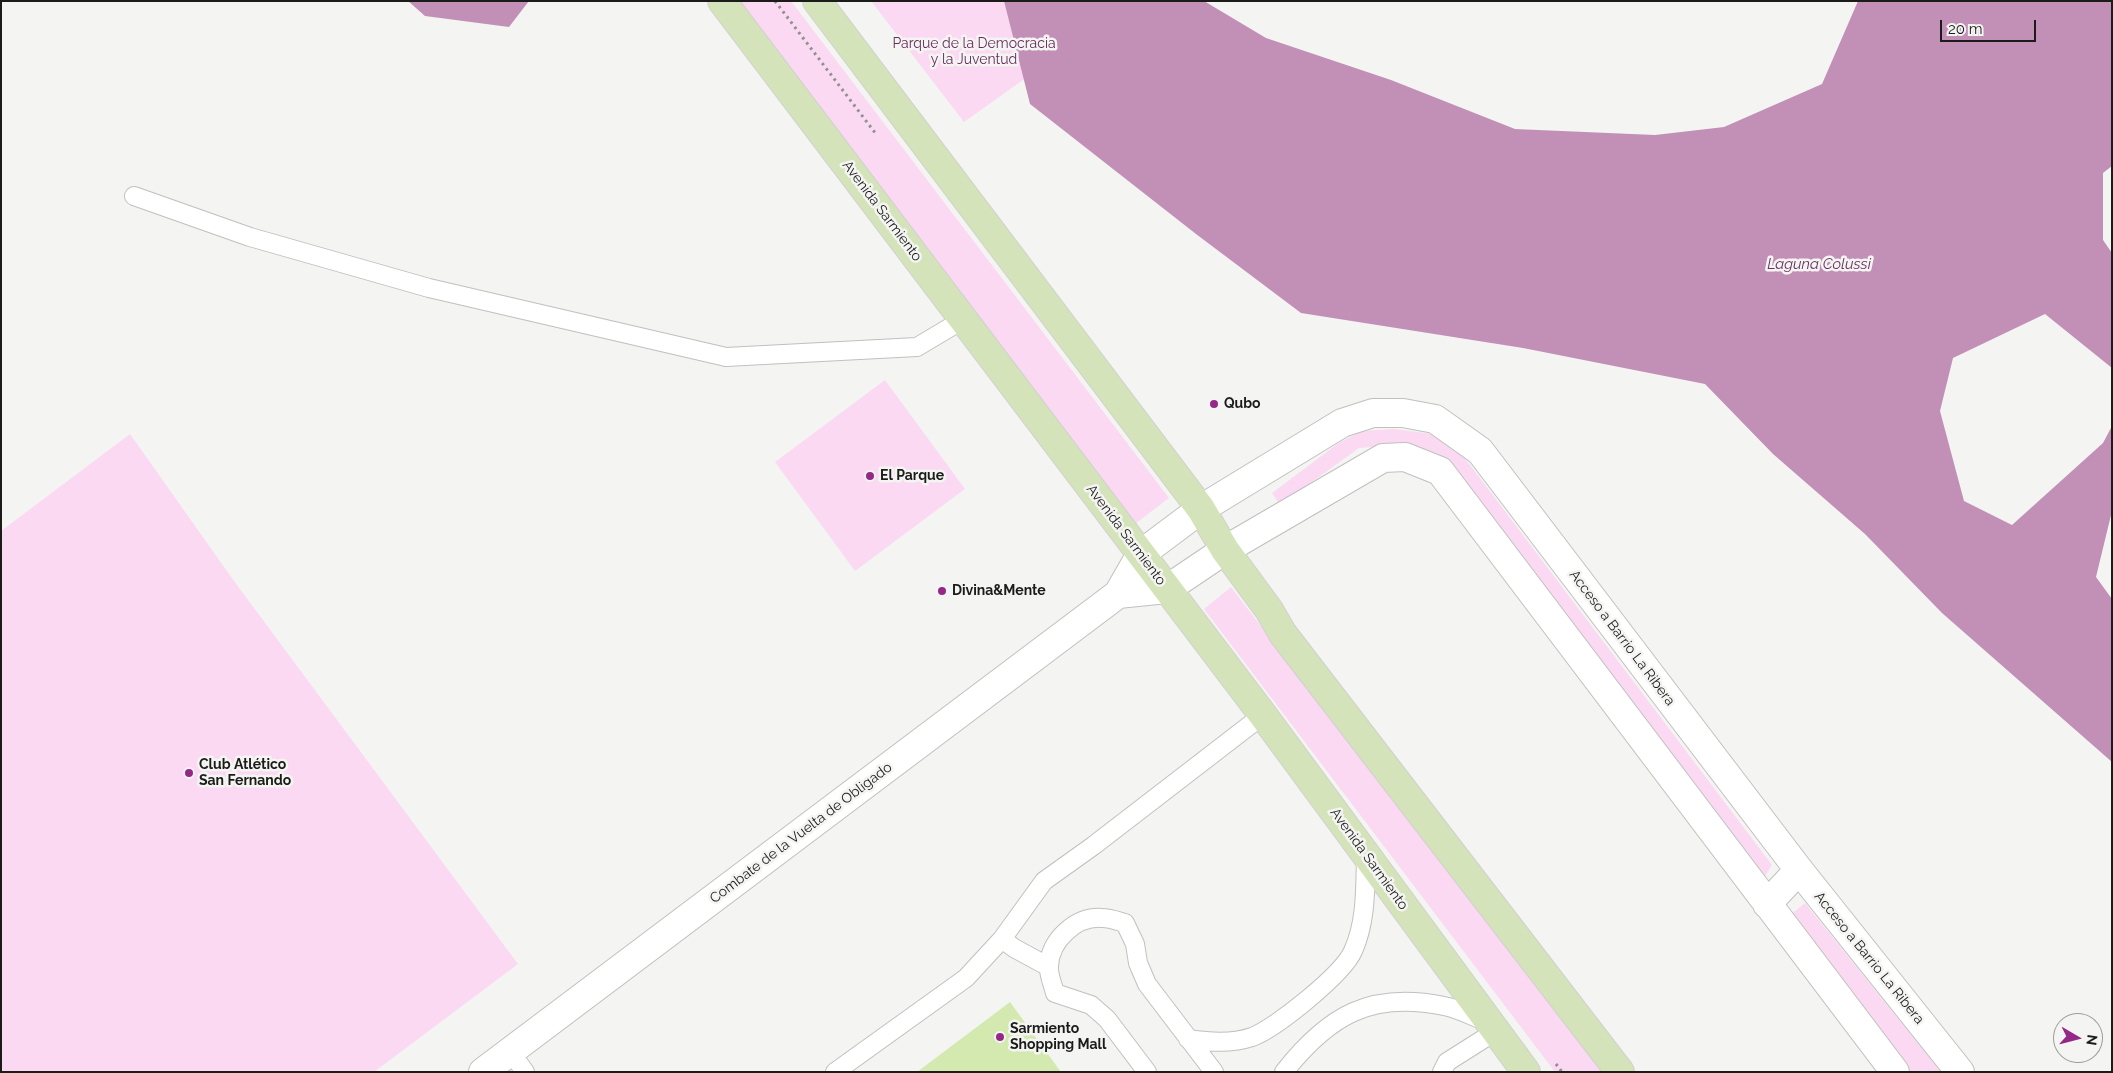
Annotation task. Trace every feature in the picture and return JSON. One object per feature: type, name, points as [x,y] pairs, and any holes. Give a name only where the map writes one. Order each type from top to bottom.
[{"type":"main road","name":"Avenida Sarmiento","points":[[722,1],[1263,715],[1526,1072]]},
{"type":"main road","points":[[817,1],[1201,509],[1225,550],[1269,610],[1283,634],[1620,1072]]},
{"type":"street","name":"Acceso a Barrio La Ribera","points":[[1201,509],[1342,423],[1374,413],[1403,413],[1435,419],[1480,451],[1800,870],[1960,1072]]},
{"type":"street","points":[[1118,594],[1167,589],[1225,550],[1383,458],[1404,457],[1440,471],[1895,1072]]},
{"type":"street","name":"Combate de la Vuelta de Obligado","points":[[483,1072],[518,1062],[1118,594],[1141,554],[1201,509]]},
{"type":"street","points":[[1767,904],[1800,870]]},
{"type":"lane","points":[[134,196],[250,237],[429,288],[726,357],[917,348],[964,319]]},
{"type":"lane","points":[[835,1072],[966,978],[1002,938],[1044,881],[1093,846],[1263,715]]},
{"type":"lane","points":[[1188,1040],[1219,1043],[1252,1037],[1277,1024],[1331,979],[1353,952],[1364,912],[1366,853]]},
{"type":"lane","points":[[1147,1072],[1108,1019],[1090,1005],[1055,993],[1049,967],[1056,945],[1066,932],[1080,922],[1101,918],[1125,923],[1135,944],[1138,963],[1147,984],[1214,1072]]},
{"type":"lane","points":[[1002,938],[1014,948],[1049,967]]},
{"type":"lane","points":[[1284,1072],[1300,1052],[1345,1015],[1374,1004],[1404,1000],[1446,1006],[1493,1027],[1447,1062],[1442,1072]]},
{"type":"green space","points":[[737,1],[791,1],[1169,498],[1135,524]]},
{"type":"green space","name":"Parque de la Democracia y la Juventud","points":[[871,1],[1134,1],[964,122]]},
{"type":"green space","name":"El Parque","points":[[885,380],[965,489],[855,571],[775,462]]},
{"type":"green space","points":[[1394,429],[1433,434],[1461,453],[1772,865],[1764,878],[1449,465],[1431,452],[1397,445],[1359,448],[1280,505],[1272,493],[1340,442],[1362,431]]},
{"type":"green space","name":"Club Atlético San Fernando","points":[[130,434],[234,581],[518,964],[374,1072],[1,1072],[1,531]]},
{"type":"green space","points":[[1231,587],[1602,1072],[1555,1072],[1204,609]]},
{"type":"green space","points":[[1805,903],[1941,1072],[1908,1072],[1789,916]]},
{"type":"water","points":[[408,1],[529,1],[509,27],[425,16]]},
{"type":"water","name":"Laguna Colussi","points":[[1004,1],[1204,1],[1266,38],[1391,80],[1515,129],[1655,135],[1724,127],[1822,84],[1858,1],[2112,1],[2112,166],[2103,173],[2103,240],[2112,253],[2112,368],[2045,314],[1953,358],[1940,411],[1964,501],[2012,525],[2103,443],[2112,426],[2112,511],[2096,577],[2112,599],[2112,762],[1942,613],[1865,534],[1773,454],[1705,384],[1523,348],[1301,313],[1196,234],[1030,104]]},
{"type":"building","name":"Sarmiento Shopping Mall","points":[[1010,1002],[1061,1072],[917,1072]]},
{"type":"place","name":"Qubo","points":[[1214,404]]},
{"type":"place","name":"El Parque","points":[[870,476]]},
{"type":"place","name":"Divina&Mente","points":[[942,591]]},
{"type":"place","name":"Club Atlético San Fernando","points":[[189,773]]},
{"type":"place","name":"Sarmiento Shopping Mall","points":[[1000,1037]]}]
